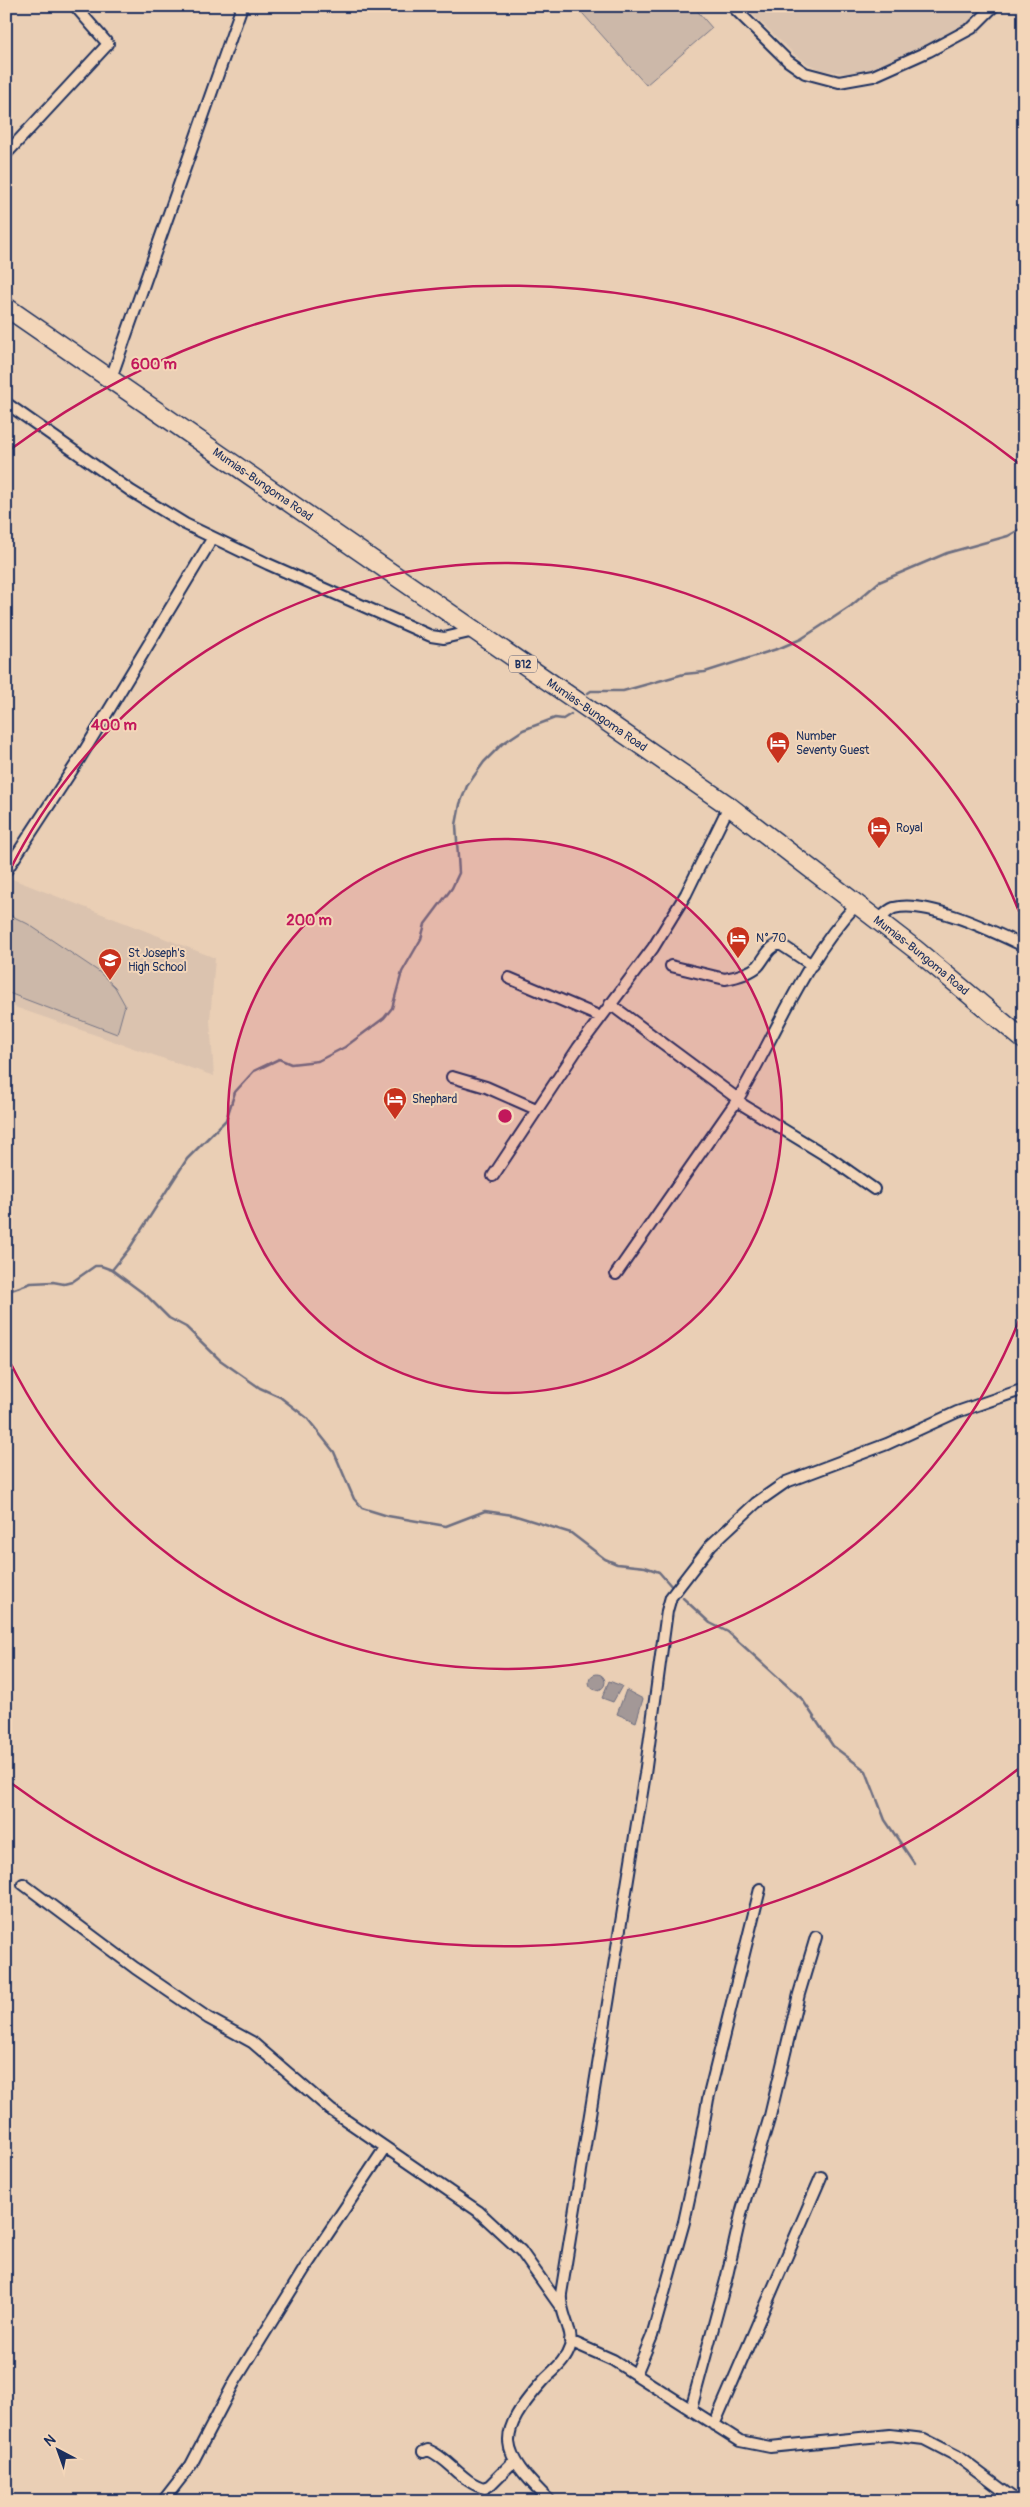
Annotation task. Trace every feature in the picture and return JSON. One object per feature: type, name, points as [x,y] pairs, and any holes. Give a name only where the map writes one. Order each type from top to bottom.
[{"type":"highway","name":"Mumias-Bungoma Road","points":[[6,308],[729,806],[858,903],[1024,1040]]},
{"type":"street","points":[[6,154],[108,44],[74,6]]},
{"type":"street","points":[[110,381],[242,6]]},
{"type":"street","points":[[732,6],[788,61],[805,73],[839,82],[873,76],[921,54],[972,28],[994,6]]},
{"type":"street","points":[[6,403],[131,491],[212,539],[431,636],[444,638],[474,631]]},
{"type":"street","points":[[6,871],[85,750],[212,539]]},
{"type":"street","points":[[493,1176],[536,1109],[610,1004],[653,948],[680,904],[729,806]]},
{"type":"street","points":[[616,1274],[667,1204],[738,1099],[812,965],[833,932],[858,903]]},
{"type":"street","points":[[879,920],[893,908],[917,908],[959,918],[1024,946]]},
{"type":"street","points":[[671,966],[725,979],[733,978],[757,966],[777,944],[812,965]]},
{"type":"street","points":[[509,978],[601,1017]]},
{"type":"street","points":[[610,1004],[746,1106],[830,1158],[874,1189]]},
{"type":"street","points":[[452,1077],[486,1087],[536,1109]]},
{"type":"street","points":[[560,2306],[645,1774],[664,1626],[672,1597],[711,1545],[756,1503],[786,1482],[887,1444],[957,1412],[1024,1389]]},
{"type":"street","points":[[23,1884],[82,1930],[181,2000],[252,2042],[331,2110],[478,2211],[521,2251],[560,2306],[570,2341],[566,2355],[531,2396],[512,2428],[508,2441],[508,2448],[524,2475],[550,2501]]},
{"type":"street","points":[[636,2374],[652,2336],[684,2222],[708,2099],[760,1889]]},
{"type":"street","points":[[691,2409],[726,2280],[742,2210],[770,2116],[799,1994],[816,1937]]},
{"type":"street","points":[[163,2501],[191,2465],[235,2381],[305,2268],[385,2148]]},
{"type":"street","points":[[714,2426],[821,2177]]},
{"type":"street","points":[[570,2341],[613,2360],[740,2441],[770,2447],[890,2436],[924,2439],[957,2456],[1017,2501]]},
{"type":"street","points":[[423,2452],[428,2450],[436,2454],[475,2485],[485,2488],[514,2460]]},
{"type":"shaded area","points":[[576,6],[693,6],[712,28],[646,85]]},
{"type":"shaded area","points":[[744,6],[985,6],[971,22],[949,34],[887,64],[858,75],[822,70],[808,64],[794,54]]},
{"type":"shaded area","name":"St Joseph's High School","points":[[7,877],[215,958],[210,1020],[214,1076],[6,1004]]},
{"type":"shaded area","points":[[6,913],[28,924],[98,971],[115,987],[125,1005],[117,1034],[6,992]]},
{"type":"shaded area","points":[[597,1674],[605,1682],[597,1690],[589,1682]]},
{"type":"shaded area","points":[[609,1681],[622,1686],[613,1702],[602,1698]]},
{"type":"shaded area","points":[[626,1690],[643,1699],[636,1722],[617,1714]]},
{"type":"waterway","points":[[588,693],[591,691],[623,691],[684,674],[705,672],[780,648],[801,639],[821,626],[851,606],[879,582],[947,553],[1008,536],[1024,527]]},
{"type":"waterway","points":[[112,1270],[129,1249],[187,1159],[226,1120],[235,1092],[254,1071],[279,1059],[291,1064],[318,1061],[345,1047],[384,1018],[392,1008],[402,972],[421,939],[425,924],[452,888],[459,873],[456,825],[460,804],[467,786],[484,762],[502,744],[523,730],[555,718],[563,719],[571,714]]},
{"type":"waterway","points":[[6,1292],[31,1283],[53,1282],[64,1284],[72,1282],[95,1266],[112,1270],[147,1296],[169,1318],[186,1327],[220,1360],[260,1388],[280,1397],[307,1418],[334,1452],[354,1499],[362,1508],[388,1516],[446,1526],[485,1511],[513,1515],[571,1533],[605,1559],[617,1564],[645,1567],[659,1572],[673,1588]]},
{"type":"waterway","points":[[683,1598],[710,1623],[728,1632],[802,1699],[833,1746],[866,1771],[885,1820],[914,1863]]},
{"type":"place","name":"Number Seventy Guest","points":[[778,764]]},
{"type":"place","name":"Royal","points":[[879,849]]},
{"type":"place","name":"N° 70","points":[[738,959]]},
{"type":"place","name":"St Joseph's High School","points":[[110,981]]},
{"type":"place","name":"Shephard","points":[[395,1120]]}]
